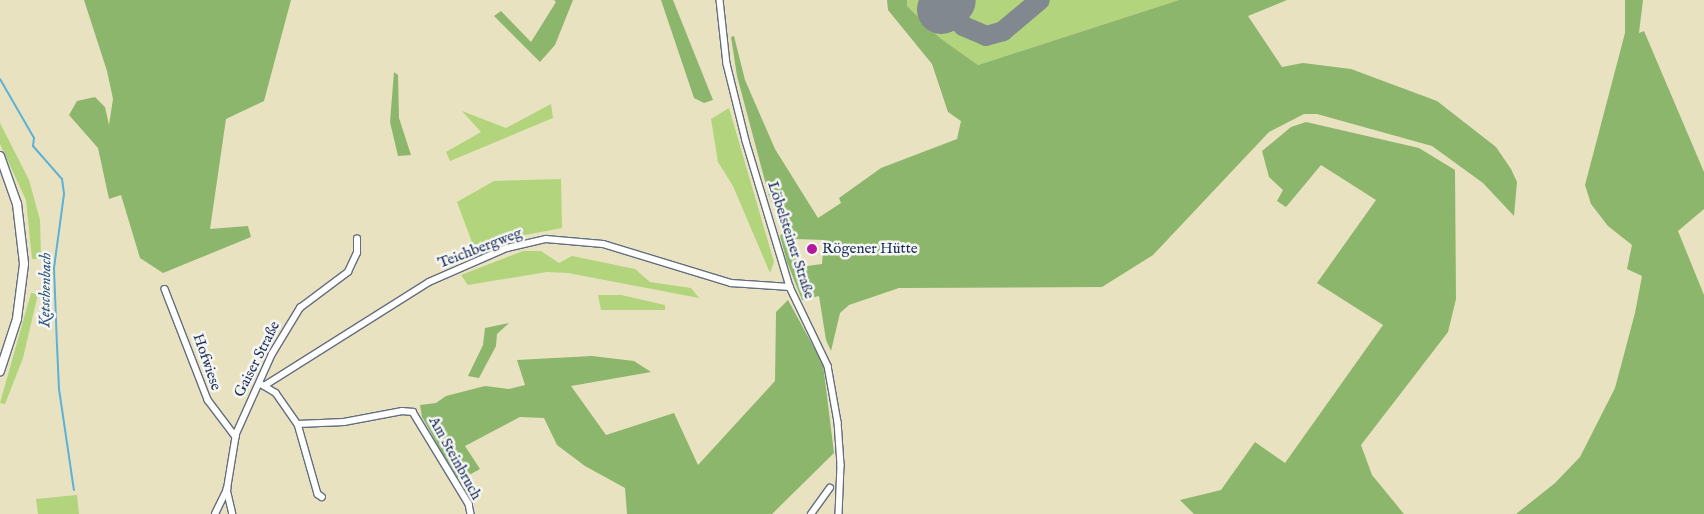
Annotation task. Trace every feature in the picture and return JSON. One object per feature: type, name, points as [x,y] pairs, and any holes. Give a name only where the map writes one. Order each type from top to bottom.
[{"type":"street","name":"Löbelsteiner Straße","points":[[720,0],[732,87],[790,286],[820,346],[835,397],[841,465],[839,514]]},
{"type":"street","points":[[0,156],[14,191],[22,232],[24,272],[17,319],[0,371]]},
{"type":"street","name":"Gaiser Straße","points":[[215,514],[227,489],[236,437],[257,382],[300,308],[348,272],[357,253],[357,239]]},
{"type":"street","name":"Teichbergweg","points":[[264,386],[430,282],[507,248],[546,239],[603,244],[731,283],[790,286]]},
{"type":"street","name":"Hofwiese","points":[[165,289],[208,400],[236,437]]},
{"type":"street","points":[[257,382],[276,393],[298,424],[318,494],[322,497]]},
{"type":"street","name":"Am Steinbruch","points":[[298,424],[344,422],[402,411],[413,412],[470,504],[471,514]]},
{"type":"street","points":[[811,514],[830,488]]},
{"type":"street","points":[[227,489],[233,514]]},
{"type":"green space","points":[[84,0],[291,0],[264,101],[226,119],[210,229],[248,226],[251,237],[163,273],[140,258],[121,195],[109,199],[98,148],[69,115],[77,101],[95,97],[105,107],[109,125],[113,99],[107,71]]},
{"type":"green space","points":[[554,0],[573,0],[555,45],[540,62],[494,16],[501,11],[531,42],[556,2]]},
{"type":"green space","points":[[661,0],[673,0],[713,100],[704,103],[694,98]]},
{"type":"green space","points":[[887,0],[907,0],[907,6],[940,38],[978,65],[1179,0],[1287,0],[1248,16],[1282,67],[1303,63],[1351,69],[1437,101],[1496,147],[1511,169],[1517,182],[1514,216],[1483,183],[1432,146],[1317,114],[1304,114],[1269,132],[1153,255],[1102,287],[899,288],[849,305],[840,313],[831,351],[826,340],[819,296],[802,300],[787,262],[780,236],[785,229],[769,196],[737,76],[731,37],[734,36],[745,80],[775,149],[818,218],[841,203],[839,198],[881,168],[957,139],[961,121],[948,112],[932,64],[888,10]],"holes":[[[796,239],[824,240],[822,264],[800,267],[794,251]]]},
{"type":"green space","points":[[907,0],[1179,0],[978,65],[940,38],[907,6]]},
{"type":"green space","points":[[1625,0],[1643,0],[1639,33],[1644,31],[1704,172],[1704,209],[1678,231],[1704,295],[1704,514],[1516,514],[1555,483],[1580,457],[1615,388],[1635,313],[1642,276],[1627,269],[1632,245],[1608,226],[1591,204],[1585,185],[1625,33]]},
{"type":"green space","points":[[394,72],[398,75],[399,118],[411,155],[398,156],[390,122]]},
{"type":"green space","points":[[551,104],[553,118],[450,161],[446,152],[481,132],[462,111],[506,128]]},
{"type":"green space","points":[[729,108],[774,262],[770,273],[733,186],[718,162],[711,119]]},
{"type":"green space","points":[[1306,122],[1419,148],[1455,170],[1456,299],[1448,332],[1361,445],[1372,475],[1404,514],[1194,514],[1180,500],[1221,490],[1255,442],[1285,463],[1383,325],[1317,283],[1376,200],[1321,165],[1286,207],[1277,201],[1283,190],[1269,177],[1262,151],[1291,127]]},
{"type":"green space","points":[[0,123],[29,180],[40,220],[41,259],[32,259],[26,200],[0,144]]},
{"type":"green space","points":[[561,179],[562,228],[473,245],[457,202],[494,181]]},
{"type":"green space","points":[[523,251],[541,251],[559,263],[572,256],[635,269],[650,282],[691,288],[699,298],[568,273],[547,272],[468,285],[461,275]]},
{"type":"green space","points":[[31,293],[38,294],[23,358],[5,404],[0,403]]},
{"type":"green space","points":[[598,295],[621,295],[665,305],[665,310],[601,310]]},
{"type":"green space","points":[[788,300],[823,364],[834,453],[772,514],[627,514],[625,488],[585,466],[557,445],[544,418],[520,417],[465,446],[480,469],[458,481],[422,417],[420,405],[436,403],[446,396],[485,386],[509,389],[525,385],[517,360],[592,356],[634,361],[651,372],[571,386],[606,435],[674,413],[698,465],[775,381],[776,312]]},
{"type":"green space","points":[[509,323],[497,334],[496,346],[479,378],[468,376],[483,345],[485,328]]},
{"type":"green space","points":[[77,495],[79,514],[38,514],[36,499]]},
{"type":"waterway","name":"Ketschenbach","points":[[0,79],[34,138],[33,146],[62,179],[64,194],[54,268],[59,389],[74,490]]},
{"type":"taxiway","points":[[948,2],[963,26],[986,36],[1003,31],[1040,0]]},
{"type":"runway","points":[[941,9],[951,0]]},
{"type":"place","name":"Rögener Hütte","points":[[812,249]]}]
